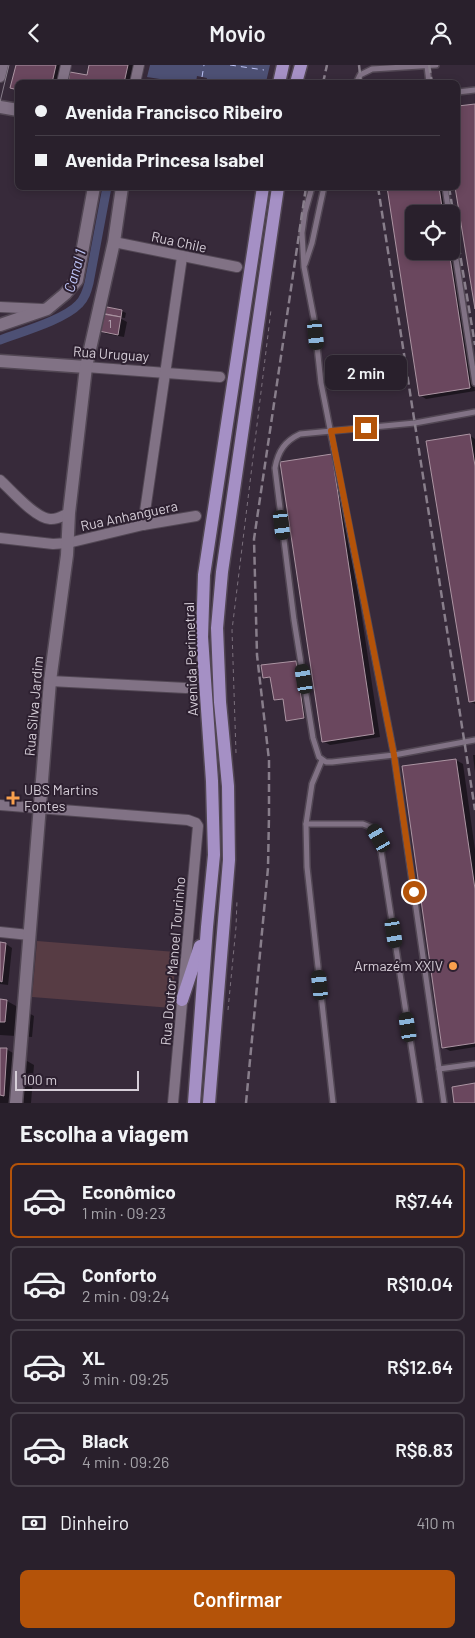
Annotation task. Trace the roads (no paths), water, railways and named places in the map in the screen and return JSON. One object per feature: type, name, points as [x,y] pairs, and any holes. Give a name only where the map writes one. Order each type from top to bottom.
[{"type":"main road","points":[[280,80],[283,65]]},
{"type":"main road","points":[[297,80],[301,65]]},
{"type":"main road","name":"Avenida Perimetral","points":[[194,1103],[214,855],[212,781],[202,637],[204,575],[264,190]]},
{"type":"main road","name":"Avenida Perimetral","points":[[209,1103],[230,834],[228,786],[220,702],[217,628],[223,564],[278,190]]},
{"type":"main road","points":[[182,1000],[207,927]]},
{"type":"street","points":[[0,77],[3,65]]},
{"type":"street","points":[[63,80],[66,65]]},
{"type":"street","points":[[136,80],[139,65]]},
{"type":"street","points":[[0,107],[15,110]]},
{"type":"street","points":[[0,325],[47,309],[65,294],[77,280],[93,190]]},
{"type":"street","name":"Rua Silva Jardim","points":[[16,1103],[50,681],[68,543],[69,513],[86,367],[114,242],[122,190]]},
{"type":"street","name":"Rua Chile","points":[[114,242],[237,267]]},
{"type":"street","points":[[142,525],[182,257]]},
{"type":"street","points":[[0,307],[47,309]]},
{"type":"street","name":"Rua Uruguay","points":[[0,361],[220,377]]},
{"type":"street","points":[[0,480],[40,517],[51,520],[58,519],[69,513]]},
{"type":"street","name":"Rua Anhanguera","points":[[0,538],[53,544],[68,543],[142,525],[196,516]]},
{"type":"street","points":[[50,681],[186,688]]},
{"type":"street","points":[[0,805],[40,808]]},
{"type":"street","name":"Rua Doutor Manoel Tourinho","points":[[40,808],[188,819],[196,823],[199,830],[174,1103]]},
{"type":"street","points":[[0,932],[29,935]]},
{"type":"lane","points":[[358,80],[360,75],[372,69],[436,65]]},
{"type":"lane","points":[[427,66],[429,80]]},
{"type":"lane","points":[[460,92],[475,90]]},
{"type":"lane","points":[[311,190],[302,233],[304,267],[314,319],[321,383],[394,755],[444,1103]]},
{"type":"lane","points":[[304,267],[312,243],[323,190]]},
{"type":"lane","points":[[445,190],[448,205]]},
{"type":"lane","points":[[456,260],[475,383]]},
{"type":"lane","points":[[475,413],[415,423],[300,434],[291,438],[282,447],[275,467],[297,640],[316,751],[322,760],[332,763],[394,755],[475,740]]},
{"type":"lane","points":[[322,760],[312,784],[306,824],[307,867],[333,1103]]},
{"type":"lane","points":[[306,824],[363,824],[373,828],[379,838],[420,1103]]},
{"type":"lane","points":[[439,1069],[475,1064]]},
{"type":"water","points":[[150,65],[270,65],[266,80],[206,80],[207,78],[197,76],[196,80],[166,80],[147,77]]},
{"type":"waterway","name":"Canal 1","points":[[0,340],[42,325],[63,315],[72,310],[83,299],[89,283],[106,190]]},
{"type":"tram line","points":[[0,102],[9,65]]},
{"type":"railway","points":[[324,80],[327,65]]},
{"type":"railway","points":[[359,65],[361,80]]},
{"type":"railway","points":[[429,65],[432,80]]},
{"type":"railway","points":[[246,1103],[268,868],[269,815],[269,760],[257,655],[254,539],[306,190]]},
{"type":"railway","points":[[378,190],[475,810]]},
{"type":"railway","points":[[449,190],[475,345]]},
{"type":"place","name":"UBS Martins Fontes","points":[[13,798]]},
{"type":"place","name":"Armazém XXIV","points":[[453,966]]}]
